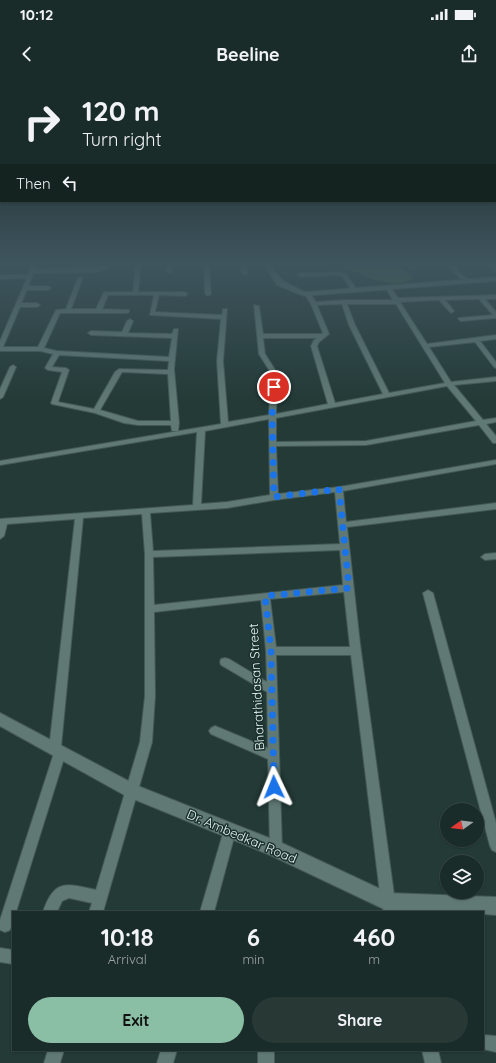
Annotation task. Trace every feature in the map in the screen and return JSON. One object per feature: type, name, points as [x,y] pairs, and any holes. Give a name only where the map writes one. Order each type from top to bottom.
[{"type":"street","points":[[16,311],[0,349],[40,349],[57,353],[172,359]]},
{"type":"street","points":[[40,349],[58,311],[127,311]]},
{"type":"street","points":[[153,311],[152,314],[223,317]]},
{"type":"street","points":[[224,425],[220,362],[225,311]]},
{"type":"street","points":[[257,311],[262,354],[274,373],[272,416],[274,497]]},
{"type":"street","points":[[317,311],[326,334],[325,336]]},
{"type":"street","points":[[347,311],[352,325],[387,395]]},
{"type":"street","points":[[402,311],[449,384],[496,441]]},
{"type":"street","points":[[461,319],[496,316]]},
{"type":"street","points":[[124,334],[130,321]]},
{"type":"street","points":[[91,333],[175,333],[172,372],[176,434]]},
{"type":"street","points":[[260,336],[325,336]]},
{"type":"street","points":[[325,336],[316,341],[314,346],[332,405]]},
{"type":"street","points":[[425,346],[496,337]]},
{"type":"street","points":[[476,339],[496,366]]},
{"type":"street","points":[[57,353],[48,368],[66,370],[54,403],[96,411],[138,423],[175,423]]},
{"type":"street","points":[[0,397],[13,367]]},
{"type":"street","points":[[96,411],[121,370],[172,372]]},
{"type":"street","points":[[0,463],[176,434],[449,384],[496,379]]},
{"type":"street","points":[[273,444],[366,443],[496,420]]},
{"type":"street","points":[[197,507],[201,429]]},
{"type":"street","points":[[0,536],[1,522],[226,505],[339,489],[496,462]]},
{"type":"street","points":[[339,489],[356,651],[390,907]]},
{"type":"street","points":[[342,525],[496,506]]},
{"type":"street","points":[[96,911],[146,742],[150,696],[149,554],[146,512]]},
{"type":"street","points":[[5,925],[58,750],[80,516]]},
{"type":"street","points":[[149,554],[344,547]]},
{"type":"street","points":[[485,557],[496,556]]},
{"type":"street","points":[[149,609],[349,588]]},
{"type":"street","points":[[428,593],[496,846]]},
{"type":"street","name":"Bharathidasan Street","points":[[265,596],[271,651],[276,849]]},
{"type":"street","points":[[271,651],[356,651]]},
{"type":"street","points":[[225,662],[272,690]]},
{"type":"street","name":"Dr. Ambedkar Road","points":[[0,719],[132,791],[276,849],[390,907],[496,906]]},
{"type":"street","points":[[215,731],[274,756]]},
{"type":"street","points":[[207,911],[230,830]]},
{"type":"street","points":[[50,911],[52,902],[57,895],[64,892],[100,898]]},
{"type":"street","points":[[0,955],[12,957]]},
{"type":"street","points":[[484,1042],[496,1044]]},
{"type":"street","points":[[52,1063],[56,1051]]},
{"type":"street","points":[[165,1063],[169,1051]]},
{"type":"street","points":[[266,1051],[266,1063]]},
{"type":"street","points":[[430,1051],[433,1063]]},
{"type":"route","points":[[274,387],[272,416],[274,497],[339,489],[349,588],[265,596],[271,651],[274,787]]}]
